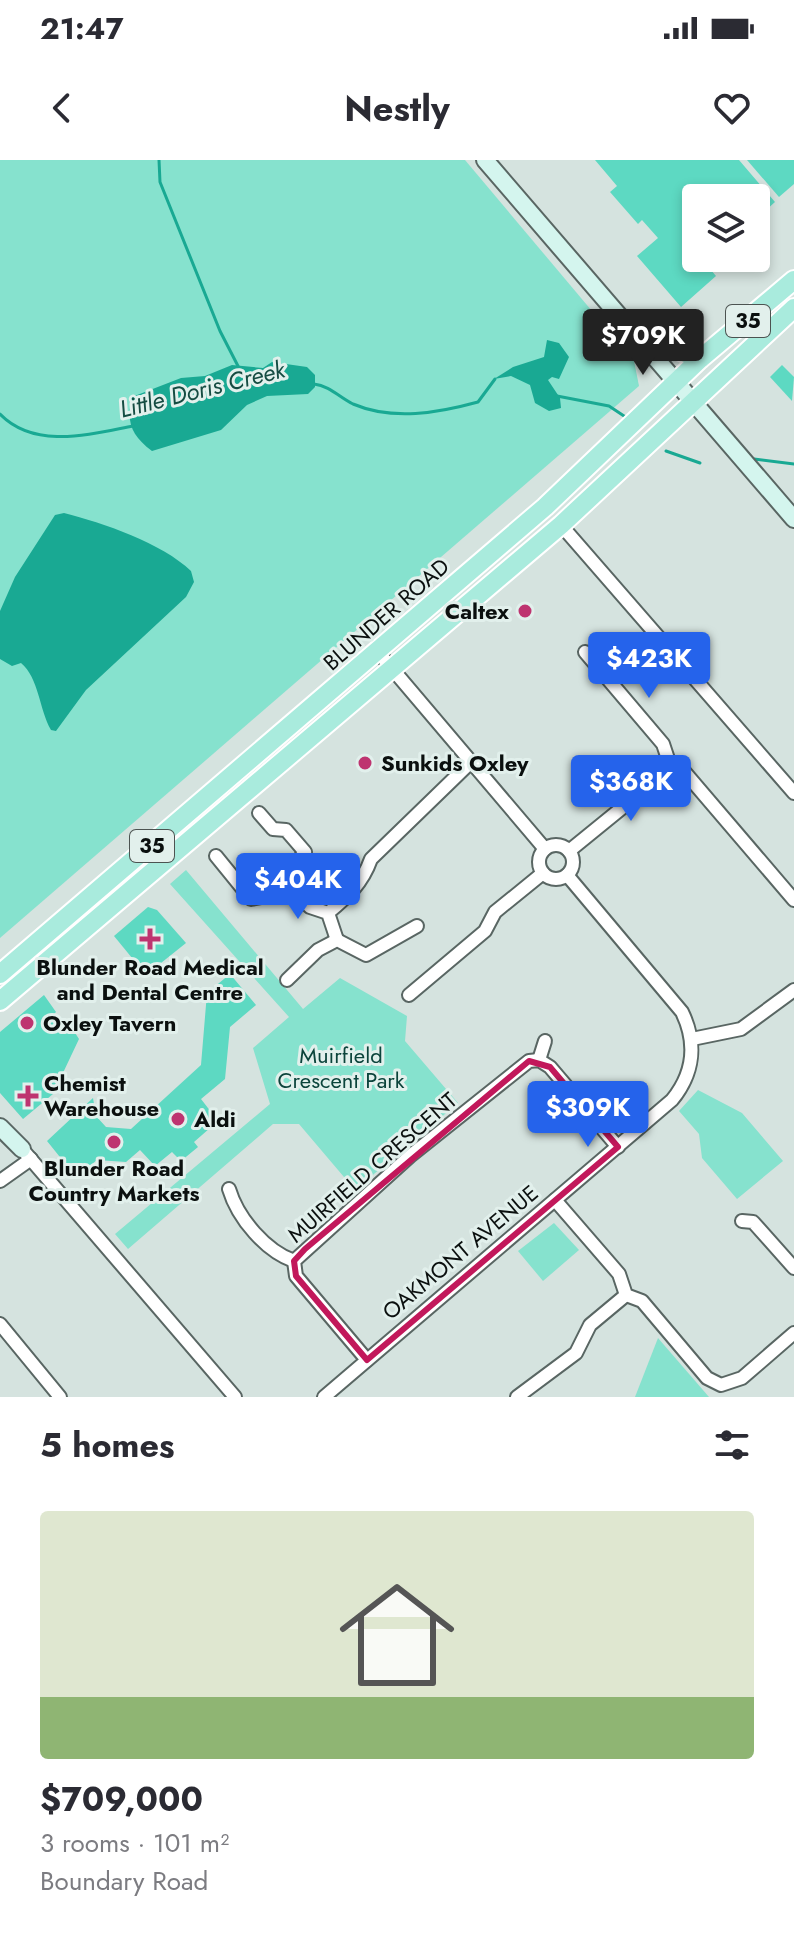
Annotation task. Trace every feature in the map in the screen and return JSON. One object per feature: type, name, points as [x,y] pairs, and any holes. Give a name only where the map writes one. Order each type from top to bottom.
[{"type":"main road","name":"BLUNDER ROAD","points":[[0,974],[545,507],[700,359],[794,280]]},
{"type":"main road","name":"BLUNDER ROAD","points":[[0,1001],[561,525],[794,308]]},
{"type":"main road","points":[[642,344],[664,344],[700,359]]},
{"type":"street","points":[[485,160],[794,519]]},
{"type":"street","points":[[561,525],[794,793]]},
{"type":"street","points":[[378,652],[545,849]]},
{"type":"street","points":[[585,652],[663,744],[671,768]]},
{"type":"street","points":[[328,913],[364,879],[371,859],[471,762]]},
{"type":"street","points":[[569,851],[671,768],[682,769],[794,900]]},
{"type":"street","points":[[216,856],[251,899],[267,896],[285,884],[288,873],[305,852],[286,830],[273,829],[259,813]]},
{"type":"street","points":[[560,845],[569,851],[573,861],[567,875],[557,879],[543,873],[539,864],[545,849],[560,845]]},
{"type":"street","points":[[409,995],[485,931],[495,912],[543,873]]},
{"type":"street","points":[[567,875],[675,1002],[692,1039],[741,1029],[794,990]]},
{"type":"street","points":[[285,884],[310,907],[328,913]]},
{"type":"street","points":[[328,913],[337,940],[366,955],[417,926]]},
{"type":"street","points":[[287,980],[318,950],[337,940]]},
{"type":"street","name":"OAKMONT AVENUE","points":[[324,1397],[618,1147],[679,1091],[689,1070],[692,1039]]},
{"type":"street","points":[[545,1041],[539,1060],[550,1067],[618,1147]]},
{"type":"street","name":"MUIRFIELD CRESCENT","points":[[367,1360],[296,1276],[294,1261],[410,1156],[518,1068],[539,1060]]},
{"type":"street","points":[[0,1127],[235,1397]]},
{"type":"street","points":[[0,1137],[26,1154]]},
{"type":"street","points":[[0,1181],[26,1154]]},
{"type":"street","points":[[229,1189],[233,1204],[274,1253],[294,1261]]},
{"type":"street","points":[[555,1200],[619,1274],[626,1295]]},
{"type":"street","points":[[742,1221],[753,1222],[794,1268]]},
{"type":"street","points":[[626,1295],[642,1301],[707,1378],[721,1385],[742,1378],[794,1333]]},
{"type":"street","points":[[517,1397],[576,1353],[590,1325],[626,1295]]},
{"type":"street","points":[[0,1324],[60,1397]]},
{"type":"highlighted area","points":[[529,1061],[550,1067],[618,1147],[367,1360],[296,1276],[294,1261],[305,1249]]},
{"type":"green space","points":[[0,160],[465,160],[634,361],[639,386],[0,938]]},
{"type":"green space","name":"Muirfield Crescent Park","points":[[186,870],[303,1009],[340,978],[407,1016],[405,1041],[458,1103],[355,1190],[299,1124],[273,1124],[128,1249],[115,1234],[270,1104],[253,1048],[289,1017],[170,884]]},
{"type":"green space","points":[[698,1090],[742,1113],[783,1161],[737,1199],[702,1158],[699,1134],[679,1111]]},
{"type":"green space","points":[[554,1223],[579,1250],[543,1281],[518,1251]]},
{"type":"green space","points":[[658,1338],[709,1397],[635,1397]]},
{"type":"water","points":[[547,340],[559,343],[569,357],[559,379],[552,377],[548,380],[560,398],[561,408],[549,411],[535,403],[530,385],[511,376],[494,379],[513,367],[544,357]]},
{"type":"water","points":[[272,362],[307,367],[315,375],[315,387],[308,394],[267,396],[247,405],[221,430],[152,451],[132,427],[132,397],[181,378],[205,376],[232,365],[263,368]]},
{"type":"water","points":[[64,513],[114,528],[148,543],[191,571],[194,582],[186,597],[86,690],[56,731],[51,730],[47,722],[27,669],[21,663],[12,666],[0,659],[0,611],[15,577],[55,515]]},
{"type":"building","points":[[595,160],[739,160],[760,184],[682,184],[682,272],[713,272],[716,276],[681,307],[637,256],[658,238],[642,220],[638,224],[610,192],[617,186]]},
{"type":"building","points":[[747,160],[794,160],[794,184],[779,197]]},
{"type":"building","points":[[782,365],[794,377],[792,401],[770,377]]},
{"type":"building","name":"Blunder Road Medical and Dental Centre","points":[[148,907],[157,910],[186,943],[146,975],[114,936]]},
{"type":"building","points":[[230,974],[256,1005],[230,1027],[225,1079],[201,1099],[218,1121],[194,1142],[198,1147],[181,1161],[172,1152],[155,1166],[140,1150],[126,1162],[97,1160],[76,1177],[47,1141],[93,1098],[96,1116],[106,1127],[131,1129],[201,1065],[207,993]]},
{"type":"building","points":[[44,995],[56,1012],[52,1016],[56,1021],[60,1017],[68,1022],[79,1039],[53,1094],[23,1119],[0,1093],[0,1032]]},
{"type":"waterway","points":[[159,160],[160,182],[220,331],[239,368]]},
{"type":"waterway","name":"Little Doris Creek","points":[[314,384],[368,409],[416,414],[478,402],[495,379]]},
{"type":"waterway","name":"Little Doris Creek","points":[[557,396],[609,406],[627,418]]},
{"type":"waterway","name":"Little Doris Creek","points":[[0,414],[14,425],[46,436],[82,435],[133,426]]},
{"type":"waterway","name":"Little Doris Creek","points":[[666,451],[700,463]]},
{"type":"waterway","name":"Little Doris Creek","points":[[754,459],[794,464]]},
{"type":"place","name":"Caltex","points":[[525,611]]},
{"type":"place","name":"Sunkids Oxley","points":[[365,763]]},
{"type":"place","name":"Blunder Road Medical and Dental Centre","points":[[150,939]]},
{"type":"place","name":"Oxley Tavern","points":[[27,1023]]},
{"type":"place","name":"Chemist Warehouse","points":[[28,1096]]},
{"type":"place","name":"Aldi","points":[[178,1119]]},
{"type":"place","name":"Blunder Road Country Markets","points":[[114,1142]]}]
